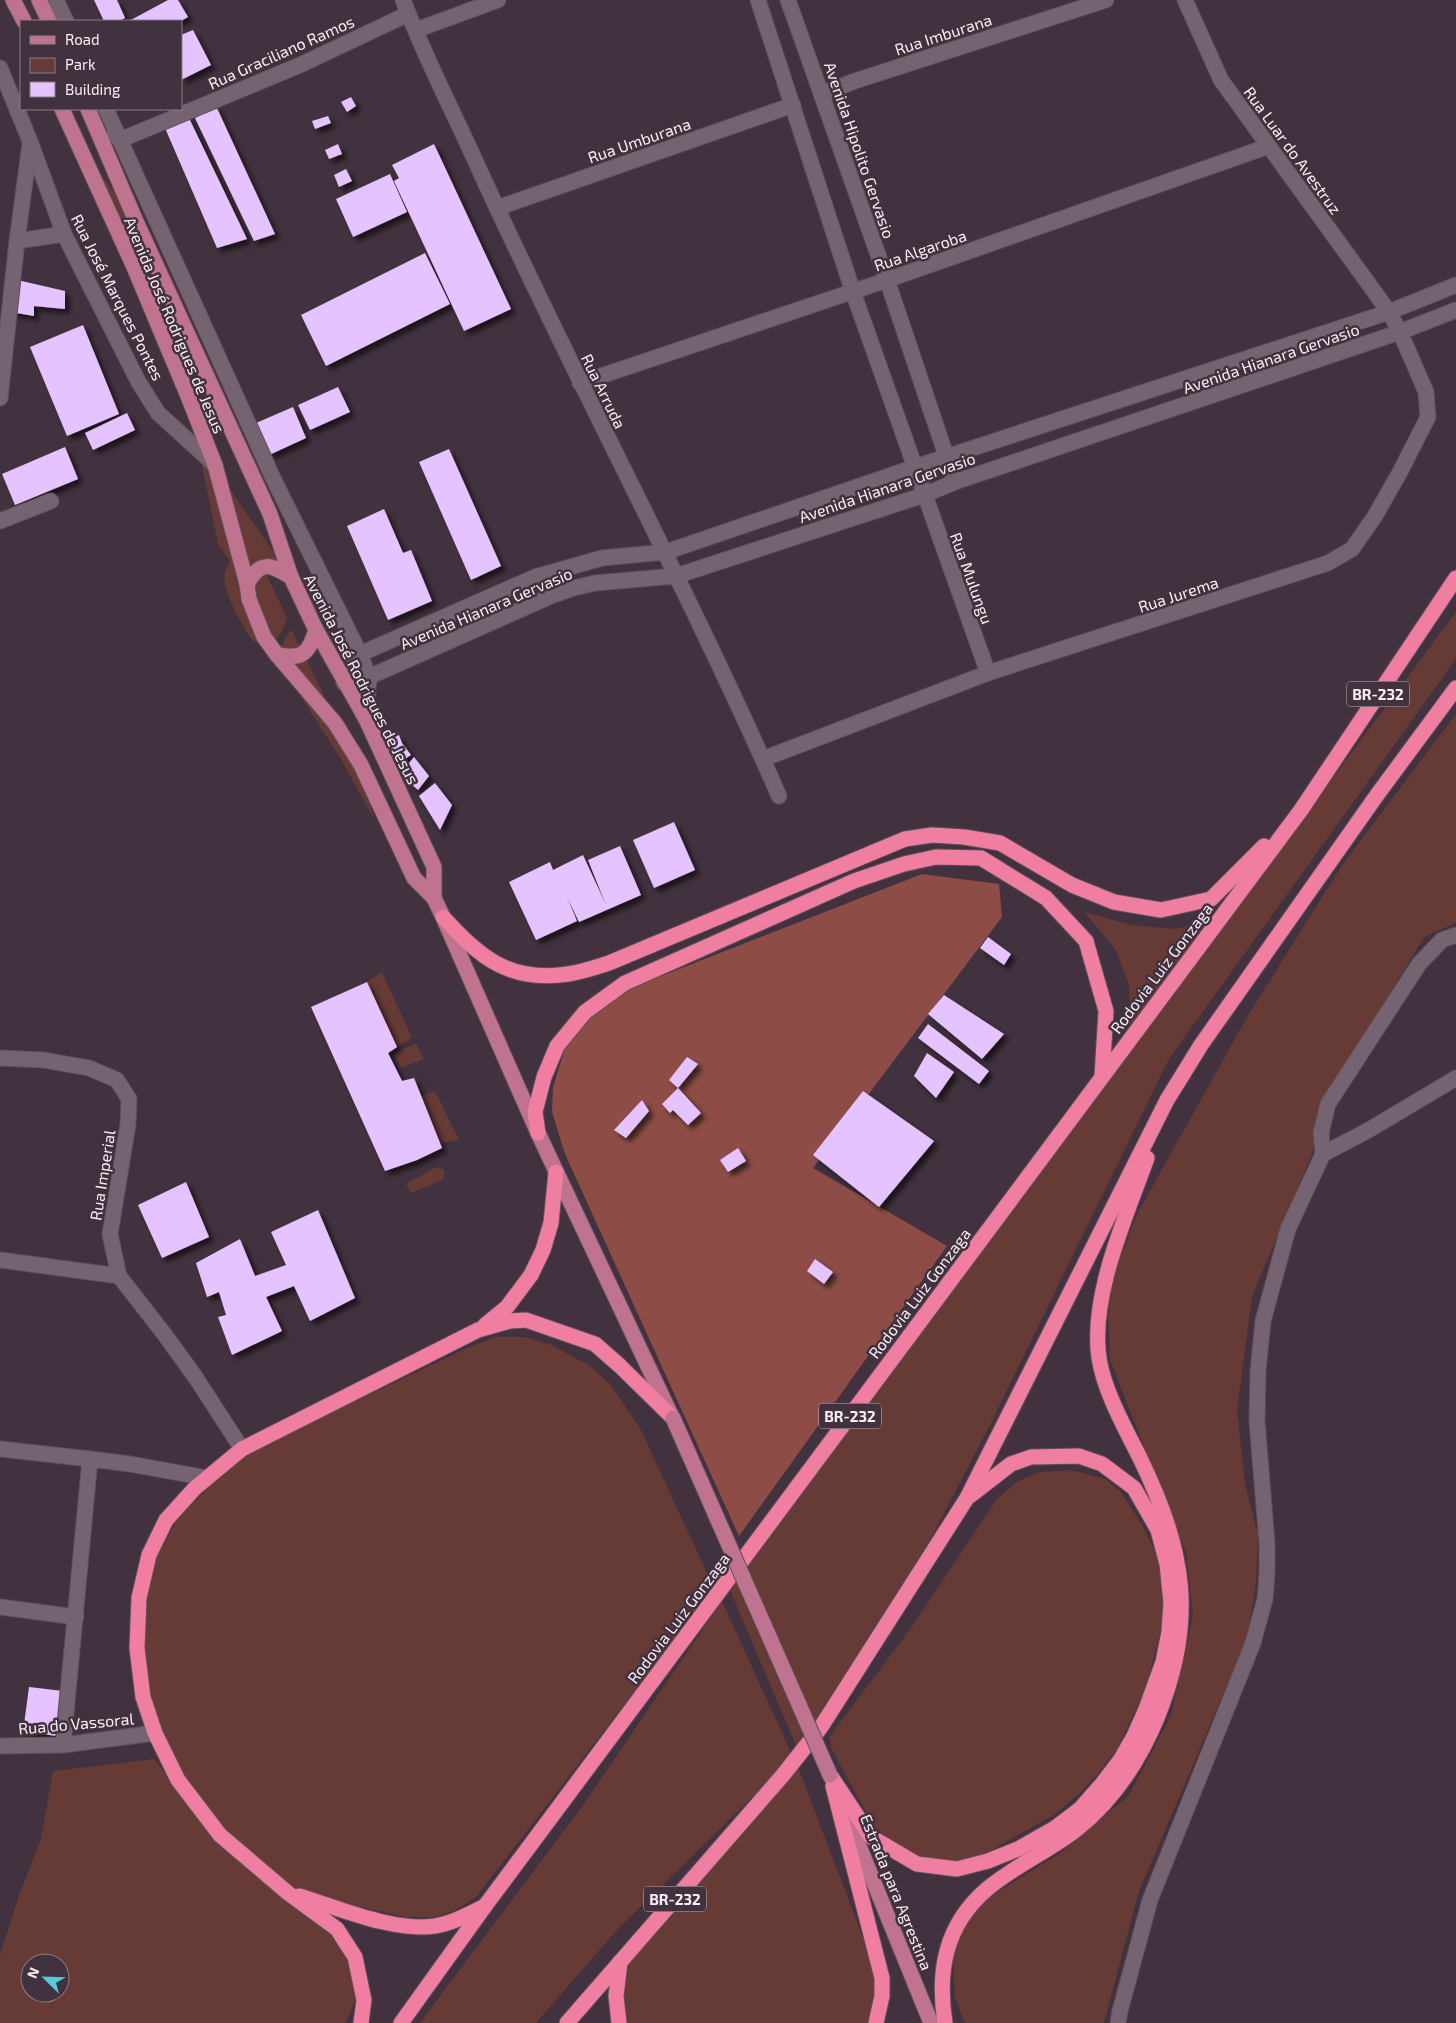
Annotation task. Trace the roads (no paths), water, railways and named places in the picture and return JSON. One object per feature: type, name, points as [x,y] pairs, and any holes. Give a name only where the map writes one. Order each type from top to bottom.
[{"type":"highway","name":"Rodovia Luiz Gonzaga","points":[[401,2023],[485,1906],[1300,810],[1456,578]]},
{"type":"highway","name":"BR-232","points":[[567,2023],[783,1775],[820,1728],[967,1498],[1167,1100],[1201,1045],[1377,795],[1456,688]]},
{"type":"highway","points":[[443,917],[470,946],[510,971],[533,976],[568,974],[609,963],[905,839],[932,835],[964,837],[1000,843],[1072,884],[1114,902],[1161,910],[1211,899],[1300,810]]},
{"type":"highway","points":[[538,1133],[535,1112],[544,1077],[558,1046],[585,1012],[625,983],[854,881],[904,864],[936,856],[981,858],[1046,898],[1086,941],[1106,1011],[1102,1076]]},
{"type":"highway","points":[[944,2023],[941,1984],[948,1950],[960,1918],[988,1888],[1077,1829],[1109,1800],[1141,1752],[1168,1688],[1179,1649],[1183,1607],[1174,1543],[1155,1490],[1110,1395],[1099,1358],[1099,1314],[1104,1286],[1167,1100]]},
{"type":"highway","points":[[478,1330],[507,1307],[531,1275],[543,1250],[551,1223],[556,1172]]},
{"type":"highway","points":[[361,2023],[364,2000],[355,1957],[347,1942],[337,1928],[288,1893],[220,1835],[178,1780],[155,1733],[143,1697],[137,1648],[138,1598],[149,1556],[166,1520],[195,1488],[242,1449],[478,1330],[510,1320],[526,1320],[595,1344],[673,1418]]},
{"type":"highway","points":[[830,1775],[871,1837],[916,1864],[956,1869],[988,1862],[1018,1849],[1055,1828],[1080,1809],[1102,1784],[1121,1759],[1134,1736],[1163,1662],[1169,1632],[1171,1603],[1167,1564],[1158,1530],[1134,1488],[1102,1464],[1078,1456],[1031,1456],[1011,1464],[967,1498]]},
{"type":"highway","points":[[830,1775],[882,1978],[882,1996],[876,2023]]},
{"type":"highway","points":[[288,1893],[379,1920],[416,1927],[449,1922],[485,1906]]},
{"type":"highway","points":[[619,2023],[616,1996],[620,1962]]},
{"type":"main road","points":[[13,0],[23,20]]},
{"type":"main road","points":[[39,0],[49,20]]},
{"type":"main road","name":"Avenida José Rodrigues de Jesus","points":[[62,110],[134,267],[215,465],[247,584],[249,599],[259,626],[277,655],[335,723],[361,765],[414,878],[434,898]]},
{"type":"main road","name":"Avenida José Rodrigues de Jesus","points":[[89,111],[135,219],[270,514],[291,577],[316,630],[344,683],[366,719],[434,867],[434,898]]},
{"type":"main road","points":[[247,584],[254,572],[264,566],[274,567],[291,577]]},
{"type":"main road","points":[[277,655],[293,658],[304,653],[311,644],[316,630]]},
{"type":"main road","name":"Estrada para Agrestina","points":[[434,898],[538,1133],[673,1418],[830,1775],[931,2023]]},
{"type":"street","points":[[56,0],[66,20]]},
{"type":"street","points":[[416,30],[498,0]]},
{"type":"street","name":"Rua Mulungu","points":[[758,0],[853,292],[988,673]]},
{"type":"street","name":"Avenida Hipolito Gervasio","points":[[788,0],[887,280],[955,482]]},
{"type":"street","name":"Rua Imburana","points":[[821,94],[855,81],[1106,0]]},
{"type":"street","name":"Rua Luar do Avestruz","points":[[1185,0],[1221,80],[1388,312]]},
{"type":"street","name":"Rua Arruda","points":[[406,7],[497,208],[580,383],[666,552],[779,796]]},
{"type":"street","name":"Rua Graciliano Ramos","points":[[120,140],[300,65],[406,7]]},
{"type":"street","name":"Rua José Marques Pontes","points":[[0,68],[30,141],[64,234],[138,381],[158,413],[215,465]]},
{"type":"street","name":"Rua Umburana","points":[[497,208],[793,105]]},
{"type":"street","points":[[106,110],[273,478],[360,654],[369,677],[366,719]]},
{"type":"street","points":[[89,111],[120,140]]},
{"type":"street","points":[[0,398],[30,141]]},
{"type":"street","name":"Rua Algaroba","points":[[580,383],[853,292],[1269,146]]},
{"type":"street","points":[[17,241],[64,234]]},
{"type":"street","name":"Avenida Hianara Gervasio","points":[[360,654],[535,577],[602,558],[666,552],[1388,312],[1456,285]]},
{"type":"street","name":"Avenida Hianara Gervasio","points":[[369,677],[551,596],[574,588],[595,583],[676,576],[924,495],[955,482],[1400,332],[1456,310]]},
{"type":"street","name":"Rua Jurema","points":[[763,759],[988,673],[1328,563],[1352,549],[1376,516],[1428,417],[1426,392],[1400,332],[1388,312]]},
{"type":"street","points":[[0,521],[52,501]]},
{"type":"street","points":[[344,683],[360,654]]},
{"type":"street","points":[[1118,2023],[1150,1900],[1254,1643],[1265,1600],[1267,1543],[1257,1421],[1258,1370],[1263,1321],[1288,1229],[1323,1154],[1321,1133],[1328,1104],[1419,964],[1442,940],[1456,934]]},
{"type":"street","name":"Rua Imperial","points":[[0,1058],[43,1060],[89,1068],[117,1080],[129,1099],[128,1124],[110,1234],[119,1276],[176,1349],[242,1449]]},
{"type":"street","points":[[1323,1154],[1367,1131],[1456,1078]]},
{"type":"street","points":[[0,1260],[119,1276]]},
{"type":"street","points":[[0,1449],[130,1464],[207,1478]]},
{"type":"street","points":[[63,1745],[90,1459]]},
{"type":"street","points":[[0,1607],[76,1617]]},
{"type":"street","name":"Rua do Vassoral","points":[[0,1746],[63,1745],[155,1733]]}]
